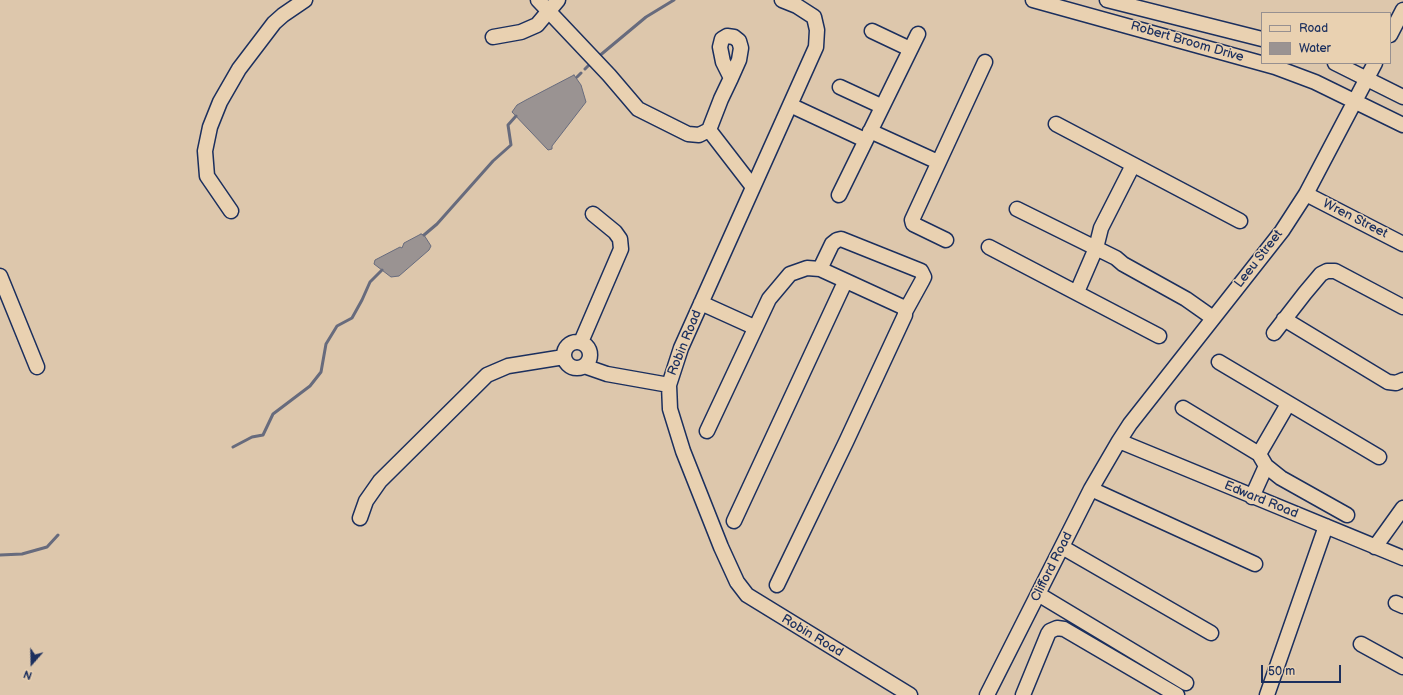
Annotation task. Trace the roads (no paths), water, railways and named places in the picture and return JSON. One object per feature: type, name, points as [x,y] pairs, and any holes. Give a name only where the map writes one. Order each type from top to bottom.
[{"type":"street","points":[[231,211],[207,176],[204,151],[210,127],[220,102],[239,68],[274,23],[305,0]]},
{"type":"street","points":[[538,0],[591,55],[635,105],[646,114],[691,135],[699,135],[708,130],[731,78]]},
{"type":"street","points":[[493,37],[521,32],[537,25],[558,0]]},
{"type":"street","name":"Robin Road","points":[[782,0],[811,14],[817,30],[816,47],[681,348],[669,385],[670,408],[683,451],[721,547],[742,588],[760,604],[910,695]]},
{"type":"street","name":"Robert Broom Drive","points":[[1032,0],[1261,63]]},
{"type":"street","name":"Robert Broom Drive","points":[[1107,0],[1261,39]]},
{"type":"street","points":[[1391,33],[1403,10]]},
{"type":"street","points":[[872,31],[910,48]]},
{"type":"street","points":[[839,195],[881,106],[918,34]]},
{"type":"street","points":[[946,240],[917,227],[912,222],[914,213],[985,62]]},
{"type":"street","name":"Robert Broom Drive","points":[[1264,64],[1315,82],[1403,125]]},
{"type":"street","points":[[1337,64],[1403,97]]},
{"type":"street","name":"Leeu Street","points":[[1119,441],[1130,424],[1282,231],[1306,194],[1374,64]]},
{"type":"street","points":[[840,87],[881,106]]},
{"type":"street","points":[[790,105],[867,136],[938,162]]},
{"type":"street","points":[[1056,124],[1240,221]]},
{"type":"street","points":[[708,130],[753,187]]},
{"type":"street","points":[[1077,292],[1096,248],[1101,228],[1133,165]]},
{"type":"street","name":"Wren Street","points":[[1306,194],[1403,244]]},
{"type":"street","points":[[1017,210],[1068,236],[1116,258],[1134,263],[1190,291],[1215,316]]},
{"type":"street","points":[[581,342],[621,249],[620,239],[615,232],[593,214]]},
{"type":"street","points":[[777,584],[846,442],[906,310],[924,277],[920,271],[842,239],[837,240],[832,244],[820,269]]},
{"type":"street","points":[[989,247],[1160,336]]},
{"type":"street","points":[[707,431],[754,327],[769,298],[790,274],[807,268],[820,269],[906,310]]},
{"type":"street","points":[[1274,333],[1321,274],[1329,270],[1335,271],[1403,307]]},
{"type":"street","points":[[0,276],[37,367]]},
{"type":"street","points":[[734,521],[845,282]]},
{"type":"street","points":[[701,303],[754,327]]},
{"type":"street","points":[[1284,319],[1388,382],[1396,383],[1403,380]]},
{"type":"street","points":[[584,366],[590,358],[590,353],[585,345],[581,342],[568,345],[564,357],[567,363],[574,367],[584,366],[607,374],[669,385]]},
{"type":"street","points":[[360,518],[372,490],[487,375],[508,366],[564,357]]},
{"type":"street","points":[[1219,362],[1379,457]]},
{"type":"street","points":[[1252,497],[1262,460],[1288,404]]},
{"type":"street","points":[[1183,408],[1262,460],[1292,486],[1347,515]]},
{"type":"street","name":"Clifford Road","points":[[987,695],[1091,489],[1119,441]]},
{"type":"street","name":"Edward Road","points":[[1119,441],[1403,558]]},
{"type":"street","points":[[1091,489],[1255,564]]},
{"type":"street","points":[[1375,547],[1403,508]]},
{"type":"street","points":[[1267,695],[1326,526]]},
{"type":"street","points":[[1062,547],[1211,633]]},
{"type":"street","points":[[1038,594],[1186,683]]},
{"type":"street","points":[[1023,695],[1048,634],[1057,628],[1064,629],[1177,695]]},
{"type":"street","points":[[1361,644],[1403,667]]},
{"type":"water","points":[[574,75],[581,85],[586,102],[552,146],[552,149],[548,150],[512,112],[517,105]]},
{"type":"water","points":[[421,234],[424,235],[431,246],[429,250],[399,276],[391,277],[374,264],[375,260],[400,247],[402,248],[404,243]]},
{"type":"waterway","points":[[598,57],[646,17],[674,0]]},
{"type":"waterway","points":[[585,69],[592,62]]},
{"type":"waterway","points":[[577,77],[581,73]]},
{"type":"waterway","points":[[424,235],[437,224],[493,161],[511,145],[508,125],[516,116]]},
{"type":"waterway","points":[[233,447],[252,437],[263,435],[273,414],[310,386],[321,372],[326,344],[337,326],[352,318],[370,282],[382,270]]},
{"type":"waterway","points":[[0,555],[22,554],[47,547],[58,535]]}]
